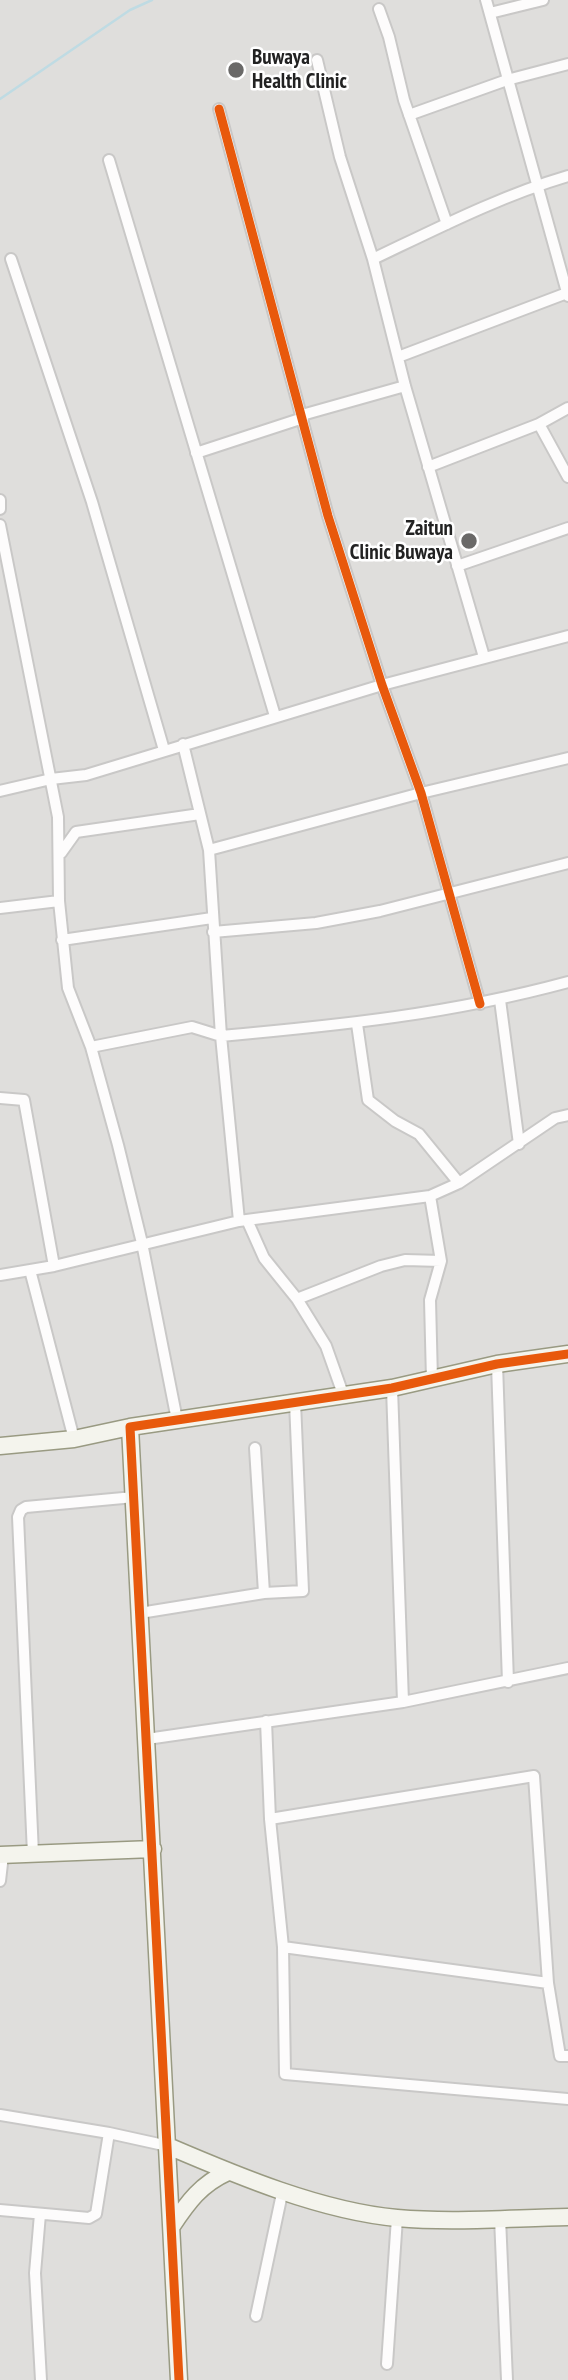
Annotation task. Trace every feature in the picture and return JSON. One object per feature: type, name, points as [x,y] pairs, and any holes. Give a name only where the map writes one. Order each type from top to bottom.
[{"type":"street","points":[[398,357],[568,294],[535,186],[486,0]]},
{"type":"street","points":[[490,13],[543,0]]},
{"type":"street","points":[[379,9],[409,115],[447,223]]},
{"type":"street","points":[[317,60],[340,157],[373,259],[405,386],[484,657]]},
{"type":"street","points":[[409,115],[508,80],[568,64]]},
{"type":"street","points":[[219,108],[328,516],[382,685],[421,793],[451,892],[480,1004]]},
{"type":"street","points":[[109,160],[275,716]]},
{"type":"street","points":[[373,259],[447,223],[535,186],[568,176]]},
{"type":"street","points":[[11,258],[92,502],[164,750]]},
{"type":"street","points":[[196,453],[302,416],[405,386]]},
{"type":"street","points":[[428,467],[539,424],[568,408]]},
{"type":"street","points":[[539,424],[568,477]]},
{"type":"street","points":[[0,500],[0,509]]},
{"type":"street","points":[[0,525],[58,817],[61,853],[59,901],[68,988],[91,1047],[142,1243],[177,1420]]},
{"type":"street","points":[[457,566],[568,528]]},
{"type":"street","points":[[0,792],[51,779],[86,775],[382,685],[568,636]]},
{"type":"street","points":[[183,744],[209,850],[221,1035],[243,1221],[264,1258],[297,1299],[326,1346],[343,1394]]},
{"type":"street","points":[[209,850],[421,793],[568,758]]},
{"type":"street","points":[[61,853],[76,832],[200,814]]},
{"type":"street","points":[[58,817],[76,832]]},
{"type":"street","points":[[213,932],[316,923],[380,911],[568,863]]},
{"type":"street","points":[[0,908],[59,901]]},
{"type":"street","points":[[62,940],[212,918]]},
{"type":"street","points":[[91,1047],[192,1027],[221,1035],[357,1024],[480,1004],[568,982]]},
{"type":"street","points":[[500,1000],[519,1143]]},
{"type":"street","points":[[357,1024],[368,1100],[395,1121],[419,1134],[459,1183]]},
{"type":"street","points":[[0,1098],[24,1100],[54,1266]]},
{"type":"street","points":[[0,1275],[54,1266],[243,1221],[430,1196],[459,1183],[555,1118],[568,1115]]},
{"type":"street","points":[[430,1196],[441,1261],[430,1300],[432,1380]]},
{"type":"street","points":[[297,1299],[381,1266],[405,1260],[441,1261]]},
{"type":"street","points":[[30,1270],[74,1438]]},
{"type":"street","points":[[0,1447],[74,1438],[130,1427],[392,1388],[497,1364],[568,1354]]},
{"type":"street","points":[[497,1364],[508,1682]]},
{"type":"street","points":[[392,1388],[403,1702]]},
{"type":"street","points":[[140,1613],[264,1593],[303,1591],[295,1402]]},
{"type":"street","points":[[130,1427],[179,2380]]},
{"type":"street","points":[[255,1448],[264,1593]]},
{"type":"street","points":[[33,1854],[18,1517],[26,1507],[134,1497]]},
{"type":"street","points":[[147,1739],[403,1702],[568,1668]]},
{"type":"street","points":[[266,1721],[270,1819],[284,1947],[285,2074],[568,2099]]},
{"type":"street","points":[[270,1819],[534,1776],[548,1983],[560,2056],[568,2056]]},
{"type":"street","points":[[0,1881],[1,1855],[153,1849]]},
{"type":"street","points":[[284,1947],[548,1983]]},
{"type":"street","points":[[0,2115],[168,2146],[228,2172],[344,2208],[397,2218],[568,2217]]},
{"type":"street","points":[[0,2210],[89,2218],[96,2214],[109,2133]]},
{"type":"street","points":[[172,2226],[191,2198],[210,2180],[228,2172]]},
{"type":"street","points":[[256,2316],[283,2189]]},
{"type":"street","points":[[40,2214],[35,2273],[41,2380]]},
{"type":"street","points":[[387,2364],[397,2218]]},
{"type":"street","points":[[500,2218],[508,2380]]},
{"type":"shaded area","points":[[0,0],[568,0],[568,2380],[0,2380]]},
{"type":"waterway","points":[[0,99],[130,10],[152,0]]},
{"type":"cycle path","points":[[219,109],[328,516],[382,685],[421,793],[480,1004]]},
{"type":"cycle path","points":[[179,2380],[130,1427],[392,1388],[497,1364],[568,1354]]},
{"type":"place","name":"Buwaya Health Clinic","points":[[236,70]]},
{"type":"place","name":"Zaitun Clinic Buwaya","points":[[469,541]]}]
